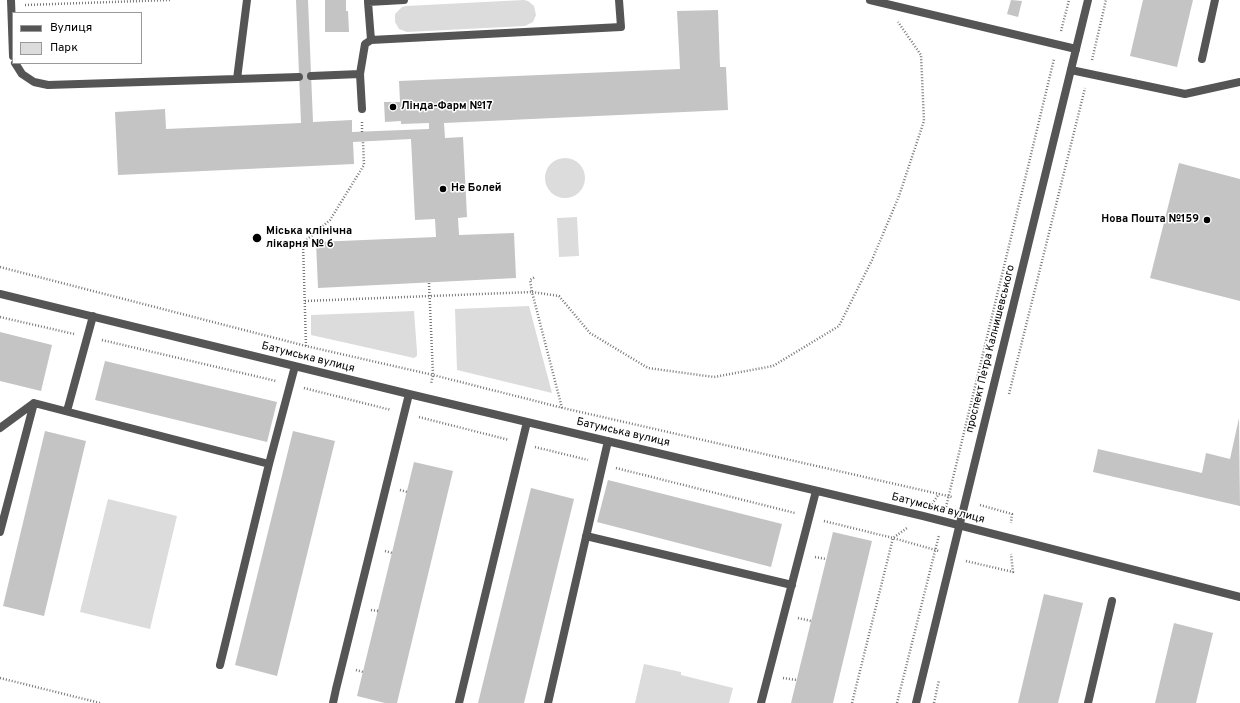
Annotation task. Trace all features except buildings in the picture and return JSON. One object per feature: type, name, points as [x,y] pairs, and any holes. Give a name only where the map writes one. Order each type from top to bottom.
[{"type":"street","points":[[237,79],[247,0]]},
{"type":"street","points":[[371,40],[368,1],[404,0]]},
{"type":"street","points":[[362,109],[360,74],[365,44],[371,40],[621,26],[619,0]]},
{"type":"street","points":[[870,0],[1076,49]]},
{"type":"street","name":"проспект Петра Калнишевського","points":[[916,703],[1088,0]]},
{"type":"street","points":[[1202,59],[1215,0]]},
{"type":"street","points":[[11,3],[12,30]]},
{"type":"street","points":[[16,64],[22,74],[34,82],[48,84],[299,77]]},
{"type":"street","points":[[1071,70],[1184,94],[1240,82]]},
{"type":"street","points":[[311,76],[360,74]]},
{"type":"street","name":"Батумська вулиця","points":[[0,294],[409,394],[816,490],[1240,597]]},
{"type":"street","points":[[67,411],[93,316]]},
{"type":"street","points":[[220,665],[269,464],[295,366]]},
{"type":"street","points":[[333,703],[409,394]]},
{"type":"street","points":[[0,428],[34,403],[269,464]]},
{"type":"street","points":[[0,532],[34,403]]},
{"type":"street","points":[[459,703],[527,422]]},
{"type":"street","points":[[548,703],[608,441]]},
{"type":"street","points":[[761,703],[816,490]]},
{"type":"street","points":[[586,536],[792,585]]},
{"type":"street","points":[[1088,703],[1112,601]]},
{"type":"path","points":[[11,3],[170,0]]},
{"type":"path","points":[[897,703],[1068,0]]},
{"type":"path","points":[[305,301],[532,292],[559,296],[590,332],[648,368],[714,377],[773,366],[839,326],[872,260],[899,196],[924,121],[921,55],[883,3]]},
{"type":"path","points":[[306,346],[303,243],[330,220],[364,165],[363,141]]},
{"type":"path","points":[[0,267],[306,346],[433,375],[562,408],[939,494]]},
{"type":"path","points":[[535,277],[530,280],[532,292],[562,408]]},
{"type":"path","points":[[428,398],[433,375],[429,283]]},
{"type":"path","points":[[852,703],[893,538]]},
{"type":"path","points":[[0,678],[100,703]]},
{"type":"green space","points":[[528,1],[534,6],[536,15],[533,22],[525,26],[407,32],[399,29],[395,22],[395,14],[402,7],[406,6]]},
{"type":"green space","points":[[565,158],[573,160],[579,164],[583,170],[585,178],[583,186],[579,192],[573,196],[565,198],[557,196],[551,192],[547,186],[545,178],[547,170],[551,164],[557,160]]},
{"type":"green space","points":[[577,217],[579,256],[559,257],[557,218]]},
{"type":"green space","points":[[529,306],[552,393],[457,370],[455,309]]},
{"type":"green space","points":[[414,311],[417,356],[414,358],[311,335],[311,315]]},
{"type":"green space","points":[[108,499],[177,516],[150,629],[80,612]]},
{"type":"green space","points":[[644,664],[681,672],[681,675],[733,688],[729,703],[635,703]]},
{"type":"place","name":"Лінда-Фарм №17","points":[[393,107]]},
{"type":"place","name":"Не Болей","points":[[443,189]]},
{"type":"place","name":"Нова Пошта №159","points":[[1207,220]]},
{"type":"place","name":"Міська клінічна лікарня № 6","points":[[257,238]]}]
